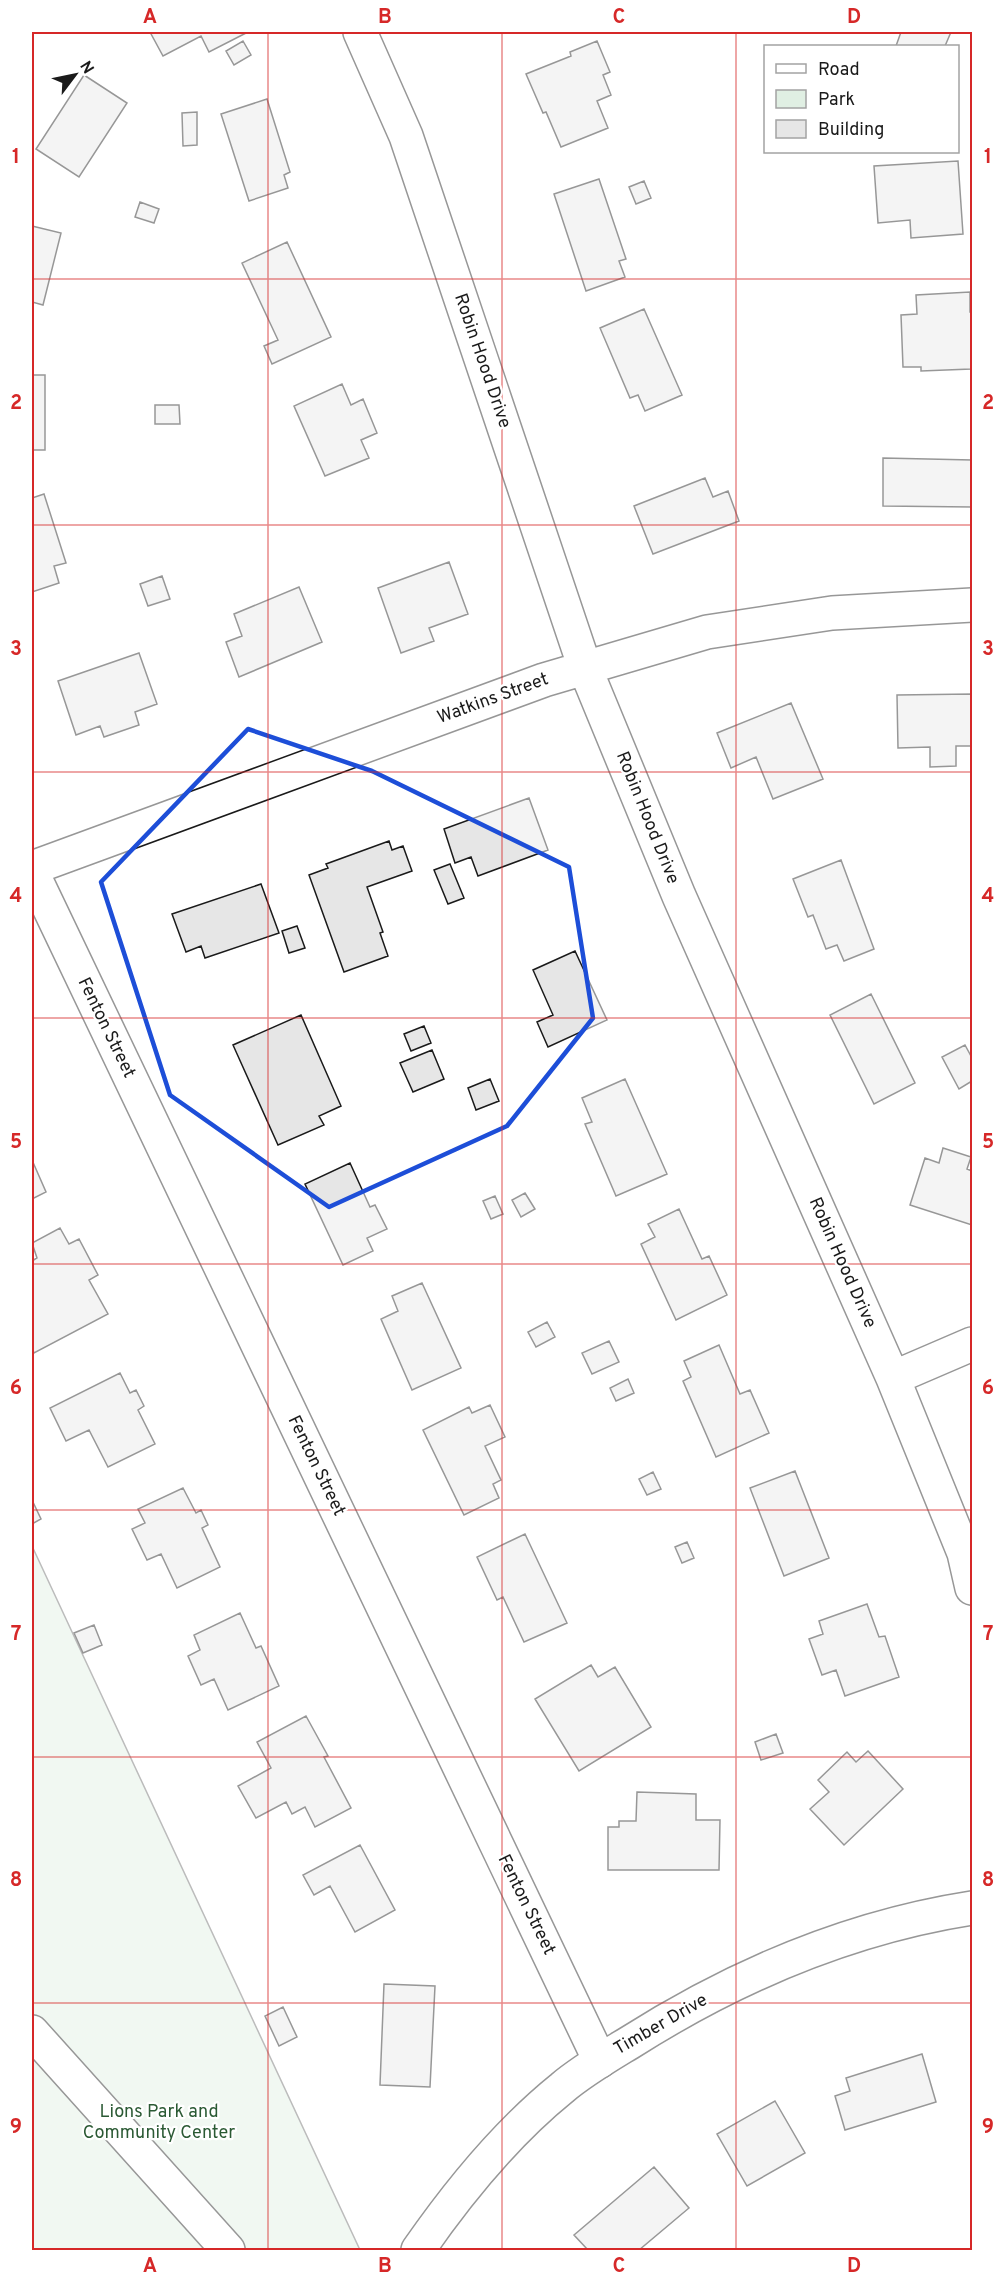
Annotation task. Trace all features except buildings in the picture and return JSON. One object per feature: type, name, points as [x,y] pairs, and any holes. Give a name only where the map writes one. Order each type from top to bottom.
[{"type":"street","name":"Robin Hood Drive","points":[[360,32],[406,136],[585,668],[679,896],[893,1378],[964,1553],[972,1588]]},
{"type":"street","name":"Watkins Street","points":[[32,870],[544,680],[707,632],[832,613],[972,605]]},
{"type":"street","name":"Fenton Street","points":[[32,870],[600,2061]]},
{"type":"street","points":[[893,1378],[972,1344]]},
{"type":"street","name":"Timber Drive","points":[[418,2250],[453,2200],[514,2132],[562,2088],[681,2010],[791,1957],[862,1934],[972,1908]]},
{"type":"street","points":[[32,2032],[228,2250]]},
{"type":"highlighted area","points":[[248,729],[372,771],[569,867],[593,1018],[507,1126],[329,1207],[170,1095],[101,882]]},
{"type":"green space","name":"Lions Park and Community Center","points":[[32,1546],[360,2250],[32,2250]]}]
